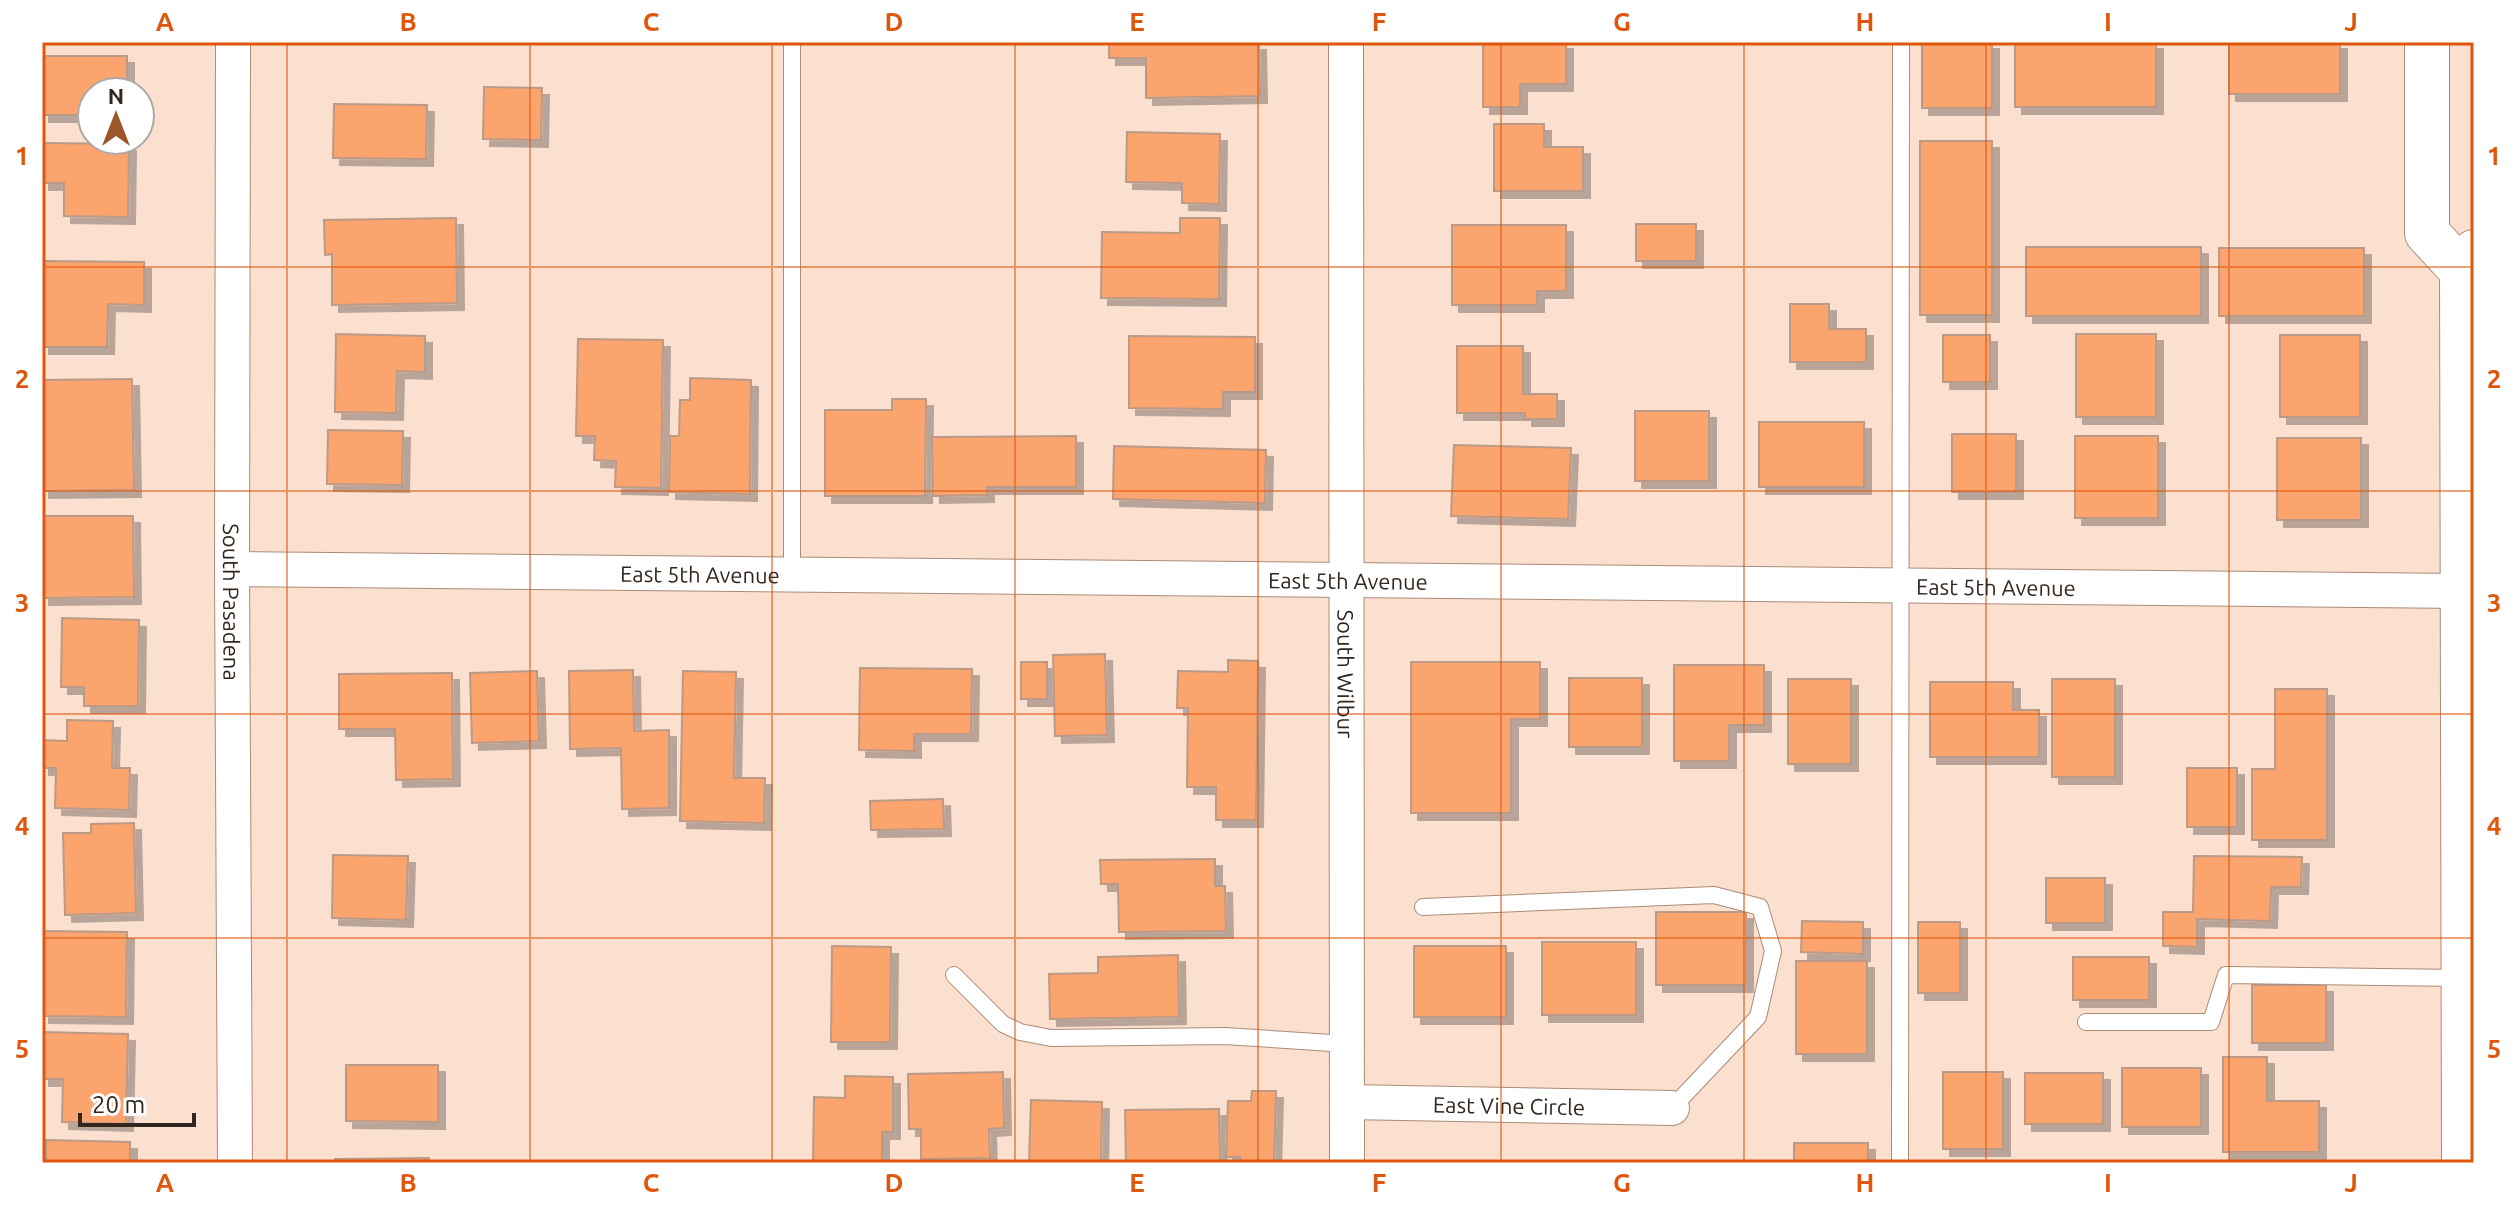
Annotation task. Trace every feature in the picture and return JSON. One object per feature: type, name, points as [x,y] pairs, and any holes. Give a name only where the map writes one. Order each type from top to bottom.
[{"type":"main road","points":[[2427,42],[2427,233],[2468,262],[2463,591],[2464,1163]]},
{"type":"street","name":"South Pasadena","points":[[233,42],[235,1163]]},
{"type":"street","name":"South Wilbur","points":[[1346,42],[1347,1163]]},
{"type":"street","name":"East 5th Avenue","points":[[232,569],[2463,591]]},
{"type":"street","name":"East Vine Circle","points":[[1347,1102],[1672,1108]]},
{"type":"lane","points":[[792,42],[792,575]]},
{"type":"lane","points":[[1900,1163],[1901,42]]},
{"type":"lane","points":[[1423,907],[1714,895],[1760,907],[1773,951],[1758,1017],[1672,1108]]},
{"type":"lane","points":[[954,975],[1003,1024],[1020,1032],[1051,1038],[1225,1036],[1347,1044]]},
{"type":"lane","points":[[2086,1022],[2211,1022],[2226,975],[2466,978]]},
{"type":"building","points":[[1109,42],[1259,43],[1260,96],[1146,98],[1146,58],[1109,58]]},
{"type":"building","points":[[1483,42],[1566,42],[1566,84],[1520,84],[1520,107],[1483,107]]},
{"type":"building","points":[[1922,42],[1992,42],[1992,108],[1922,108]]},
{"type":"building","points":[[2015,42],[2156,42],[2156,107],[2015,107]]},
{"type":"building","points":[[2229,42],[2340,42],[2340,94],[2229,94]]},
{"type":"building","points":[[42,56],[127,56],[127,76],[76,76],[76,115],[42,115]]},
{"type":"building","points":[[484,87],[542,88],[541,140],[483,139]]},
{"type":"building","points":[[334,104],[427,105],[426,159],[333,158]]},
{"type":"building","points":[[1494,124],[1544,124],[1544,147],[1583,147],[1583,191],[1494,191]]},
{"type":"building","points":[[1127,132],[1220,134],[1219,204],[1182,203],[1182,183],[1126,182]]},
{"type":"building","points":[[1920,141],[1992,141],[1992,315],[1920,315]]},
{"type":"building","points":[[42,143],[76,143],[76,156],[129,156],[128,217],[64,216],[64,183],[42,183]]},
{"type":"building","points":[[456,218],[457,303],[332,305],[332,254],[325,255],[324,220]]},
{"type":"building","points":[[1180,218],[1220,218],[1219,299],[1101,298],[1102,232],[1180,233]]},
{"type":"building","points":[[1636,224],[1696,224],[1696,261],[1636,261]]},
{"type":"building","points":[[1452,225],[1566,225],[1566,291],[1537,291],[1537,305],[1452,305]]},
{"type":"building","points":[[2026,247],[2201,247],[2201,316],[2026,316]]},
{"type":"building","points":[[2219,248],[2364,248],[2364,316],[2219,316]]},
{"type":"building","points":[[42,261],[144,262],[144,305],[108,304],[107,347],[42,347]]},
{"type":"building","points":[[1790,304],[1829,304],[1829,329],[1866,329],[1866,362],[1790,362]]},
{"type":"building","points":[[336,334],[425,336],[425,372],[397,371],[396,413],[335,412]]},
{"type":"building","points":[[2076,334],[2156,334],[2156,417],[2076,417]]},
{"type":"building","points":[[1943,335],[1990,335],[1990,382],[1943,382]]},
{"type":"building","points":[[2280,335],[2360,335],[2360,417],[2280,417]]},
{"type":"building","points":[[1129,336],[1255,337],[1255,392],[1223,392],[1223,409],[1129,408]]},
{"type":"building","points":[[578,339],[663,340],[661,488],[615,487],[616,461],[594,460],[595,436],[576,436]]},
{"type":"building","points":[[1457,346],[1523,346],[1523,394],[1557,394],[1557,419],[1525,419],[1525,413],[1457,413]]},
{"type":"building","points":[[690,378],[751,380],[750,494],[669,492],[670,436],[679,436],[680,400],[690,400]]},
{"type":"building","points":[[132,379],[134,490],[42,491],[42,380]]},
{"type":"building","points":[[892,399],[926,399],[925,496],[825,496],[825,410],[892,410]]},
{"type":"building","points":[[1635,411],[1709,411],[1709,481],[1635,481]]},
{"type":"building","points":[[1759,422],[1864,422],[1864,487],[1759,487]]},
{"type":"building","points":[[328,430],[403,431],[402,485],[327,484]]},
{"type":"building","points":[[1952,434],[2016,434],[2016,492],[1952,492]]},
{"type":"building","points":[[1076,436],[1076,487],[987,487],[987,495],[933,496],[932,437]]},
{"type":"building","points":[[2075,436],[2158,436],[2158,518],[2075,518]]},
{"type":"building","points":[[2277,438],[2361,438],[2361,520],[2277,520]]},
{"type":"building","points":[[1454,445],[1571,448],[1568,519],[1451,516]]},
{"type":"building","points":[[1114,446],[1266,450],[1265,503],[1113,499]]},
{"type":"building","points":[[42,516],[133,516],[134,597],[42,598]]},
{"type":"building","points":[[62,618],[139,620],[138,706],[84,706],[84,687],[61,687]]},
{"type":"building","points":[[1105,654],[1107,735],[1055,736],[1053,655]]},
{"type":"building","points":[[1228,660],[1258,661],[1256,820],[1216,820],[1216,787],[1187,787],[1188,708],[1177,708],[1178,671],[1228,672]]},
{"type":"building","points":[[1021,662],[1047,662],[1047,699],[1021,699]]},
{"type":"building","points":[[1411,662],[1540,662],[1540,719],[1511,719],[1511,813],[1411,813]]},
{"type":"building","points":[[1674,665],[1764,665],[1764,725],[1729,725],[1729,761],[1674,761]]},
{"type":"building","points":[[860,668],[972,669],[971,734],[914,734],[914,751],[859,750]]},
{"type":"building","points":[[633,670],[634,731],[669,730],[669,808],[622,809],[621,748],[570,749],[569,671]]},
{"type":"building","points":[[537,671],[539,741],[472,743],[470,673]]},
{"type":"building","points":[[683,671],[736,672],[734,778],[765,778],[764,823],[680,821]]},
{"type":"building","points":[[452,673],[453,779],[396,780],[395,729],[339,729],[339,674]]},
{"type":"building","points":[[1569,678],[1642,678],[1642,747],[1569,747]]},
{"type":"building","points":[[1788,679],[1851,679],[1851,764],[1788,764]]},
{"type":"building","points":[[2052,679],[2115,679],[2115,777],[2052,777]]},
{"type":"building","points":[[1930,682],[2013,682],[2013,710],[2039,710],[2039,757],[1930,757]]},
{"type":"building","points":[[2275,689],[2327,689],[2327,840],[2252,840],[2252,769],[2275,769]]},
{"type":"building","points":[[67,720],[113,721],[112,768],[130,768],[129,810],[55,808],[56,768],[42,768],[42,740],[67,741]]},
{"type":"building","points":[[2187,768],[2237,768],[2237,827],[2187,827]]},
{"type":"building","points":[[943,799],[944,829],[871,830],[870,801]]},
{"type":"building","points":[[134,823],[136,913],[65,915],[63,833],[91,833],[91,824]]},
{"type":"building","points":[[333,855],[408,856],[406,920],[332,918]]},
{"type":"building","points":[[2194,856],[2302,857],[2301,887],[2271,887],[2270,921],[2197,919],[2197,947],[2163,946],[2163,912],[2193,912]]},
{"type":"building","points":[[1215,859],[1215,886],[1225,886],[1226,931],[1119,932],[1118,884],[1101,884],[1100,860]]},
{"type":"building","points":[[2046,878],[2105,878],[2105,923],[2046,923]]},
{"type":"building","points":[[1656,912],[1746,912],[1746,985],[1656,985]]},
{"type":"building","points":[[1802,921],[1863,922],[1863,954],[1801,952]]},
{"type":"building","points":[[1918,922],[1960,922],[1960,993],[1918,993]]},
{"type":"building","points":[[42,931],[127,932],[126,1017],[42,1016]]},
{"type":"building","points":[[1542,942],[1636,942],[1636,1015],[1542,1015]]},
{"type":"building","points":[[832,946],[891,947],[890,1042],[831,1042]]},
{"type":"building","points":[[1414,946],[1506,946],[1506,1017],[1414,1017]]},
{"type":"building","points":[[1178,955],[1179,1017],[1050,1019],[1049,974],[1098,973],[1098,957]]},
{"type":"building","points":[[2073,957],[2149,957],[2149,1000],[2073,1000]]},
{"type":"building","points":[[1796,961],[1867,961],[1867,1054],[1796,1054]]},
{"type":"building","points":[[2252,985],[2326,985],[2326,1043],[2252,1043]]},
{"type":"building","points":[[42,1032],[128,1034],[126,1124],[62,1122],[63,1079],[42,1079]]},
{"type":"building","points":[[2223,1057],[2267,1057],[2267,1101],[2319,1101],[2319,1152],[2223,1152]]},
{"type":"building","points":[[346,1065],[438,1065],[438,1122],[346,1121]]},
{"type":"building","points":[[2122,1068],[2201,1068],[2201,1127],[2122,1127]]},
{"type":"building","points":[[1003,1072],[1004,1128],[989,1129],[990,1158],[921,1159],[921,1129],[909,1129],[908,1074]]},
{"type":"building","points":[[1943,1072],[2003,1072],[2003,1149],[1943,1149]]},
{"type":"building","points":[[2025,1073],[2103,1073],[2103,1124],[2025,1124]]},
{"type":"building","points":[[845,1076],[893,1077],[893,1132],[882,1132],[882,1162],[813,1161],[814,1097],[845,1098]]},
{"type":"building","points":[[1252,1091],[1276,1091],[1274,1163],[1240,1163],[1240,1157],[1226,1157],[1228,1101],[1251,1101]]},
{"type":"building","points":[[1031,1100],[1102,1102],[1101,1163],[1029,1163]]},
{"type":"building","points":[[1219,1109],[1220,1163],[1126,1163],[1125,1110]]},
{"type":"building","points":[[46,1140],[130,1142],[130,1163],[46,1163]]},
{"type":"building","points":[[1794,1143],[1868,1143],[1868,1163],[1794,1163]]},
{"type":"building","points":[[429,1158],[429,1163],[335,1163],[335,1159]]}]
